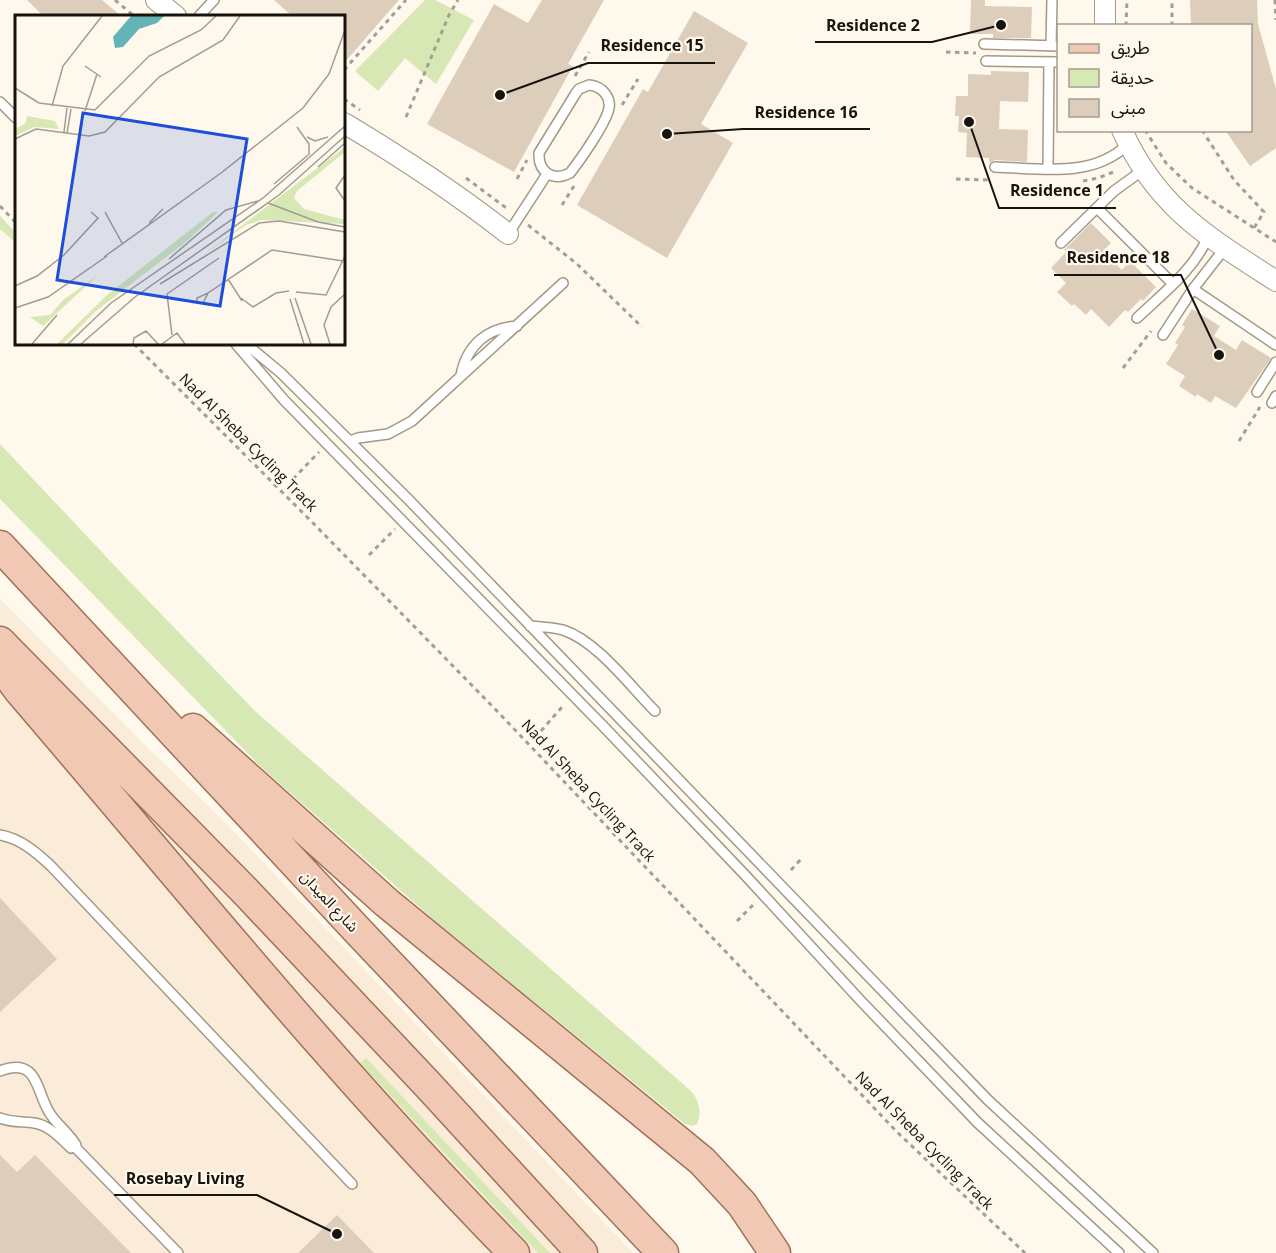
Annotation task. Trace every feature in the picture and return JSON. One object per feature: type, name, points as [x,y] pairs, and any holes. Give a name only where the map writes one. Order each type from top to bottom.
[{"type":"main road","name":"شارع الميدان","points":[[0,546],[358,932],[663,1253]]},
{"type":"main road","points":[[0,642],[246,892],[582,1253]]},
{"type":"main road","points":[[0,664],[258,970],[412,1144],[514,1253]]},
{"type":"main road","points":[[109,664],[186,723],[387,903],[702,1161],[742,1204],[775,1253]]},
{"type":"street","points":[[156,0],[175,15]]},
{"type":"street","points":[[1105,0],[1105,24]]},
{"type":"street","points":[[345,124],[467,201],[508,234]]},
{"type":"street","points":[[1125,137],[1143,170],[1170,205],[1208,237],[1276,281]]},
{"type":"lane","points":[[200,15],[214,0]]},
{"type":"lane","points":[[984,44],[1055,46],[1052,0]]},
{"type":"lane","points":[[986,61],[1054,62],[1048,168]]},
{"type":"lane","points":[[589,85],[601,88],[609,98],[609,111],[575,166],[563,177],[547,174],[539,161],[539,153],[543,146],[579,89],[589,85]]},
{"type":"lane","points":[[0,102],[15,117]]},
{"type":"lane","points":[[995,167],[1072,169],[1091,166],[1109,159],[1125,137]]},
{"type":"lane","points":[[1061,243],[1114,191],[1143,170]]},
{"type":"lane","points":[[508,234],[547,174]]},
{"type":"lane","points":[[1097,208],[1173,284]]},
{"type":"lane","points":[[1137,318],[1193,263],[1208,237]]},
{"type":"lane","points":[[1163,334],[1193,289],[1225,248]]},
{"type":"lane","points":[[350,441],[380,436],[403,427],[563,283]]},
{"type":"lane","points":[[1193,289],[1276,345]]},
{"type":"lane","points":[[461,375],[471,350],[483,337],[499,328],[517,326]]},
{"type":"lane","points":[[237,345],[276,392],[604,727],[978,1123],[1119,1253]]},
{"type":"lane","points":[[247,345],[281,373],[350,441],[988,1100],[1153,1253]]},
{"type":"lane","points":[[1267,398],[1276,362]]},
{"type":"lane","points":[[530,626],[564,630],[581,640],[603,657],[654,711]]},
{"type":"lane","points":[[0,835],[20,842],[37,852],[352,1184]]},
{"type":"lane","points":[[0,1071],[20,1068],[36,1080],[49,1112],[76,1143],[75,1147],[178,1253]]},
{"type":"lane","points":[[0,1118],[10,1122],[37,1123],[46,1127],[71,1148],[75,1147]]},
{"type":"path","points":[[116,0],[133,15]]},
{"type":"path","points":[[345,69],[405,0]]},
{"type":"path","points":[[406,117],[449,15],[458,0]]},
{"type":"path","points":[[1126,24],[1127,0]]},
{"type":"path","points":[[1172,0],[1172,24]]},
{"type":"path","points":[[1275,0],[1276,20]]},
{"type":"path","points":[[1146,132],[1166,163],[1192,188],[1276,242]]},
{"type":"path","points":[[1203,132],[1234,180],[1264,212],[1254,228]]},
{"type":"path","points":[[0,206],[15,222]]},
{"type":"path","name":"Nad Al Sheba Cycling Track","points":[[135,345],[490,704],[897,1132],[1025,1253]]},
{"type":"path","points":[[1239,441],[1267,398]]},
{"type":"path","points":[[293,479],[327,445]]},
{"type":"path","points":[[369,555],[403,521]]},
{"type":"path","points":[[541,731],[562,707]]},
{"type":"path","points":[[791,870],[802,857]]},
{"type":"path","points":[[737,921],[764,896]]},
{"type":"shaded area","points":[[0,599],[226,823],[633,1253],[0,1253]]},
{"type":"green space","points":[[425,0],[435,0],[474,20],[436,84],[405,58],[378,91],[355,71]]},
{"type":"green space","points":[[0,216],[15,232],[15,242],[0,229]]},
{"type":"green space","points":[[0,444],[256,712],[691,1091],[699,1107],[697,1124],[693,1126],[685,1124],[442,927],[261,767],[0,499]]},
{"type":"green space","points":[[366,1058],[550,1253],[538,1253],[360,1063]]},
{"type":"building","points":[[27,0],[102,0],[120,15],[42,15]]},
{"type":"building","points":[[274,0],[399,0],[345,62],[345,15],[291,15]]},
{"type":"building","points":[[542,0],[604,0],[568,64],[573,66],[514,172],[427,124],[494,4],[528,23]]},
{"type":"building","points":[[971,0],[985,0],[985,6],[1032,7],[1031,38],[993,38],[993,34],[970,34]]},
{"type":"building","points":[[1190,0],[1257,0],[1258,24],[1276,89],[1276,148],[1250,166],[1226,132],[1252,132],[1252,24],[1191,24]]},
{"type":"building","points":[[694,11],[748,43],[701,124],[733,143],[667,258],[577,205],[643,89],[648,92]]},
{"type":"building","points":[[991,71],[1029,72],[1028,102],[1000,101],[999,129],[1028,130],[1027,162],[995,160],[989,163],[989,158],[966,157],[967,133],[958,132],[959,116],[955,116],[956,96],[968,96],[968,74],[991,75]]},
{"type":"building","points":[[1091,223],[1111,243],[1103,251],[1122,270],[1130,261],[1156,287],[1143,301],[1141,299],[1128,312],[1125,310],[1109,327],[1091,309],[1086,315],[1057,292],[1066,283],[1051,268],[1066,252],[1064,250]]},
{"type":"building","points":[[1192,309],[1220,326],[1214,336],[1236,350],[1242,340],[1271,358],[1236,408],[1215,396],[1211,403],[1197,394],[1196,397],[1179,386],[1185,376],[1166,364],[1178,345],[1175,343],[1185,327],[1182,325]]},
{"type":"building","points":[[0,898],[57,959],[0,1012]]},
{"type":"building","points":[[0,1155],[17,1172],[35,1155],[131,1253],[0,1253]]},
{"type":"building","points":[[337,1215],[374,1253],[298,1253]]},
{"type":"place","name":"Residence 2","points":[[1001,25]]},
{"type":"place","name":"Residence 15","points":[[500,95]]},
{"type":"place","name":"Residence 1","points":[[969,122]]},
{"type":"place","name":"Residence 16","points":[[667,134]]},
{"type":"place","name":"Residence 18","points":[[1219,355]]},
{"type":"place","name":"Rosebay Living","points":[[337,1234]]}]
